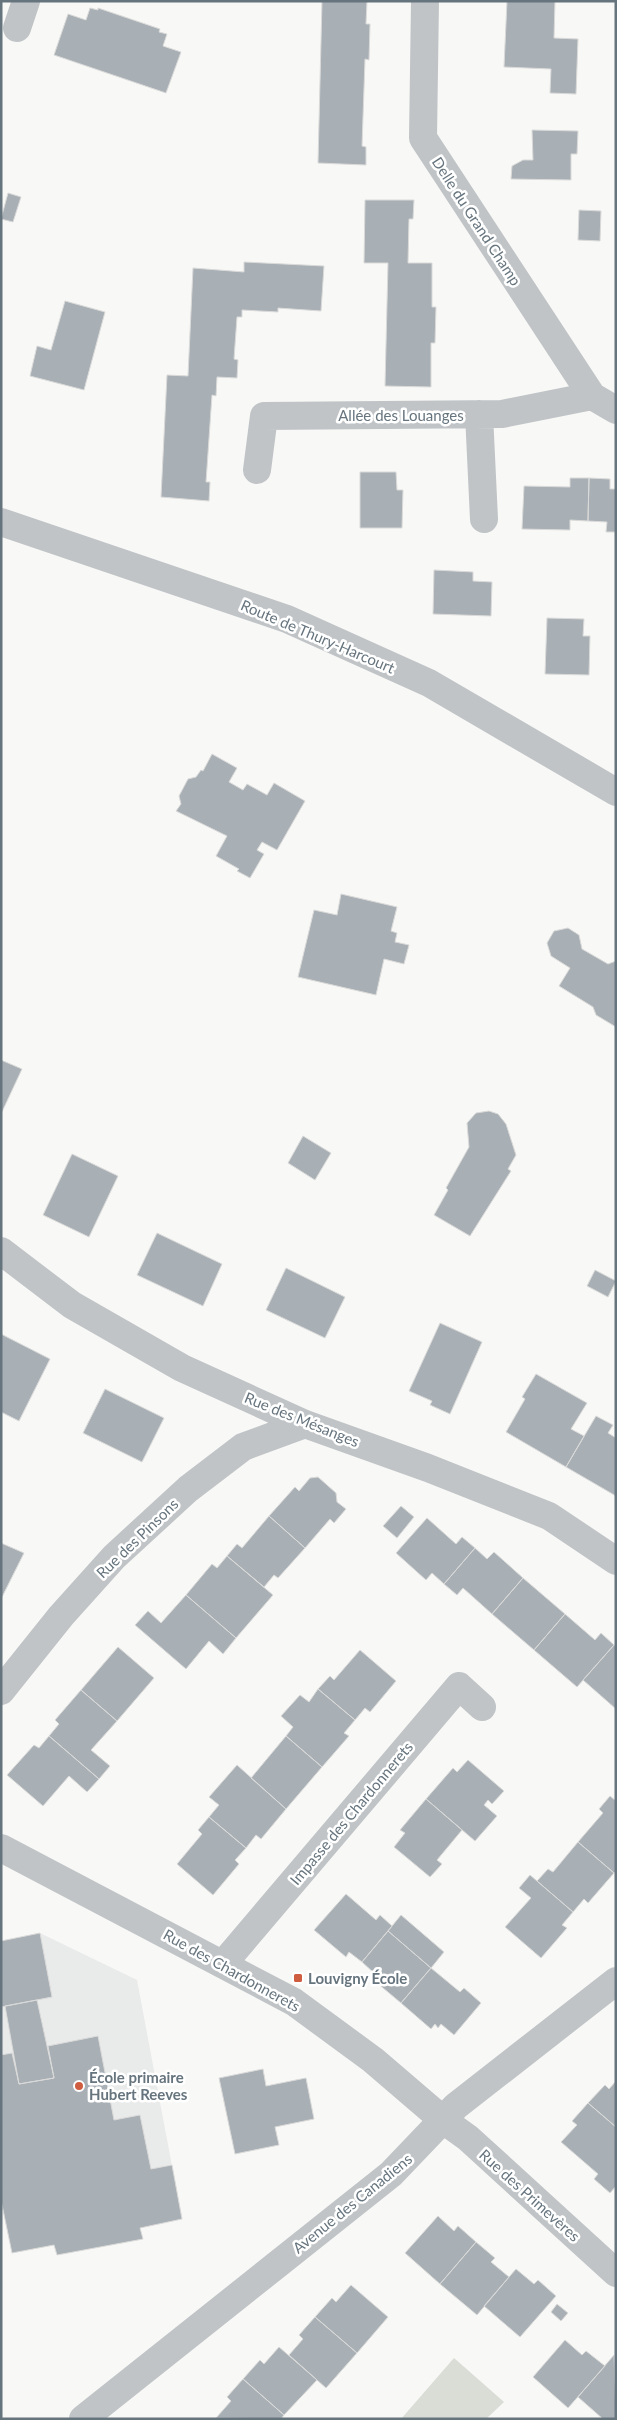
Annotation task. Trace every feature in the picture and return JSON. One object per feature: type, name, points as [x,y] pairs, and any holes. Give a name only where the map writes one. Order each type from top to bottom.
[{"type":"street","points":[[17,28],[26,1]]},
{"type":"street","name":"Delle du Grand Champ","points":[[425,1],[423,138],[592,396],[616,410]]},
{"type":"street","name":"Allée des Louanges","points":[[257,470],[264,416],[502,414],[592,396]]},
{"type":"street","points":[[480,414],[484,518]]},
{"type":"street","name":"Route de Thury-Harcourt","points":[[1,522],[288,620],[429,683],[616,792]]},
{"type":"street","name":"Rue des Mésanges","points":[[1,1251],[72,1305],[182,1368],[305,1424],[428,1468],[549,1516],[616,1561]]},
{"type":"street","name":"Rue des Pinsons","points":[[1,1691],[61,1616],[114,1557],[188,1489],[243,1447],[305,1424]]},
{"type":"street","name":"Impasse des Chardonnerets","points":[[223,1964],[459,1686],[482,1707]]},
{"type":"street","name":"Rue des Chardonnerets","points":[[1,1848],[294,2002],[374,2060],[443,2120]]},
{"type":"street","name":"Avenue des Canadiens","points":[[83,2419],[391,2174],[456,2106],[616,1981]]},
{"type":"street","name":"Rue des Primevères","points":[[443,2120],[468,2138],[616,2272]]},
{"type":"shaded area","name":"École primaire Hubert Reeves","points":[[40,1933],[137,1980],[182,2219],[140,2228],[143,2239],[57,2255],[54,2245],[1,2200],[1,2007],[51,1997]]},
{"type":"shaded area","points":[[454,2358],[504,2402],[486,2419],[401,2419]]},
{"type":"building","points":[[322,1],[367,1],[366,24],[370,24],[369,60],[365,59],[362,146],[366,147],[366,165],[318,163]]},
{"type":"building","points":[[507,1],[555,1],[554,38],[578,39],[576,94],[550,93],[551,69],[504,67]]},
{"type":"building","points":[[90,8],[98,10],[98,8],[160,29],[159,32],[167,34],[163,46],[181,52],[166,93],[54,55],[68,14],[86,20]]},
{"type":"building","points":[[532,130],[578,131],[577,154],[571,154],[571,180],[511,179],[512,166],[523,160],[533,160]]},
{"type":"building","points":[[8,193],[21,197],[13,222],[1,219]]},
{"type":"building","points":[[365,200],[414,200],[413,219],[409,219],[408,263],[432,263],[432,307],[436,307],[435,343],[431,343],[431,387],[385,386],[388,263],[364,263]]},
{"type":"building","points":[[579,210],[601,211],[600,241],[578,240]]},
{"type":"building","points":[[244,262],[324,266],[321,311],[278,308],[278,312],[242,310],[242,317],[237,317],[234,359],[238,360],[237,378],[217,377],[216,396],[212,395],[206,482],[210,482],[209,501],[161,497],[167,375],[188,376],[193,268],[244,272]]},
{"type":"building","points":[[65,301],[105,312],[84,390],[30,376],[37,346],[51,350]]},
{"type":"building","points":[[360,472],[396,472],[397,490],[403,490],[402,528],[360,528]]},
{"type":"building","points":[[570,478],[589,478],[588,521],[570,520],[570,530],[522,529],[524,486],[570,487]]},
{"type":"building","points":[[589,478],[610,479],[610,489],[616,489],[616,532],[606,532],[607,522],[588,521]]},
{"type":"building","points":[[434,570],[473,572],[473,581],[492,582],[491,616],[433,614]]},
{"type":"building","points":[[547,618],[584,619],[583,636],[590,636],[589,675],[545,674]]},
{"type":"building","points":[[212,754],[237,768],[229,782],[243,790],[247,784],[267,795],[274,783],[305,801],[277,850],[262,842],[257,850],[264,854],[250,878],[237,871],[239,869],[216,856],[227,836],[176,811],[181,804],[179,796],[188,779],[196,777],[201,770],[203,771]]},
{"type":"building","points":[[341,894],[397,907],[391,931],[397,933],[395,942],[409,945],[404,964],[384,959],[376,995],[298,977],[314,910],[337,915]]},
{"type":"building","points":[[568,928],[579,935],[582,949],[608,964],[616,961],[616,1027],[596,1015],[593,1007],[559,986],[570,968],[551,956],[547,943],[554,931]]},
{"type":"building","points":[[1,1060],[22,1069],[1,1114]]},
{"type":"building","points":[[489,1111],[498,1114],[506,1124],[516,1155],[508,1169],[511,1171],[470,1236],[434,1215],[448,1190],[446,1188],[469,1147],[467,1123],[476,1113]]},
{"type":"building","points":[[303,1136],[331,1153],[315,1180],[288,1163]]},
{"type":"building","points":[[72,1154],[118,1176],[89,1237],[43,1215]]},
{"type":"building","points":[[157,1233],[222,1264],[203,1306],[137,1275]]},
{"type":"building","points":[[286,1268],[345,1297],[325,1338],[266,1310]]},
{"type":"building","points":[[595,1270],[616,1281],[608,1297],[587,1286]]},
{"type":"building","points":[[440,1323],[482,1342],[450,1414],[430,1405],[432,1401],[409,1391]]},
{"type":"building","points":[[1,1334],[50,1359],[19,1421],[1,1412]]},
{"type":"building","points":[[536,1374],[587,1403],[571,1429],[584,1436],[566,1467],[506,1432],[525,1399],[522,1397]]},
{"type":"building","points":[[105,1389],[164,1418],[142,1462],[83,1433]]},
{"type":"building","points":[[596,1416],[613,1425],[608,1433],[616,1438],[616,1496],[566,1467]]},
{"type":"building","points":[[318,1477],[336,1493],[337,1502],[346,1509],[334,1523],[330,1519],[305,1548],[269,1516],[295,1487],[299,1491],[310,1478]]},
{"type":"building","points":[[401,1506],[414,1517],[397,1538],[383,1526]]},
{"type":"building","points":[[269,1516],[305,1548],[278,1578],[274,1575],[264,1587],[227,1556],[237,1544],[242,1548]]},
{"type":"building","points":[[427,1518],[456,1544],[462,1537],[475,1548],[444,1584],[432,1573],[426,1580],[396,1553]]},
{"type":"building","points":[[1,1543],[24,1553],[1,1599]]},
{"type":"building","points":[[475,1548],[487,1559],[494,1552],[523,1578],[492,1614],[463,1588],[457,1595],[444,1584]]},
{"type":"building","points":[[227,1556],[273,1595],[236,1638],[186,1595],[212,1564],[217,1568]]},
{"type":"building","points":[[523,1578],[565,1614],[534,1650],[492,1614]]},
{"type":"building","points":[[186,1595],[236,1638],[223,1654],[209,1641],[186,1669],[135,1625],[148,1611],[161,1623]]},
{"type":"building","points":[[565,1614],[595,1640],[601,1633],[614,1645],[577,1687],[534,1650]]},
{"type":"building","points":[[614,1645],[616,1646],[616,1709],[583,1680]]},
{"type":"building","points":[[118,1647],[154,1678],[117,1721],[81,1690]]},
{"type":"building","points":[[360,1650],[396,1681],[370,1712],[365,1708],[355,1720],[318,1689],[330,1676],[334,1680]]},
{"type":"building","points":[[318,1689],[355,1720],[344,1733],[349,1736],[322,1767],[286,1736],[293,1727],[281,1716],[300,1695],[309,1702]]},
{"type":"building","points":[[81,1690],[117,1721],[91,1750],[110,1766],[99,1779],[49,1736],[59,1724],[55,1720]]},
{"type":"building","points":[[49,1736],[99,1779],[87,1792],[69,1776],[43,1806],[7,1775],[34,1745],[39,1748]]},
{"type":"building","points":[[286,1736],[322,1767],[286,1809],[251,1778]]},
{"type":"building","points":[[468,1760],[504,1791],[492,1804],[488,1800],[484,1805],[497,1816],[475,1841],[426,1799],[453,1768],[457,1772]]},
{"type":"building","points":[[237,1765],[286,1809],[261,1839],[256,1835],[246,1848],[209,1817],[219,1805],[209,1797]]},
{"type":"building","points":[[610,1796],[616,1801],[616,1871],[614,1873],[578,1842],[603,1813],[599,1809]]},
{"type":"building","points":[[426,1799],[462,1830],[437,1860],[442,1864],[430,1877],[394,1847],[405,1833],[400,1830]]},
{"type":"building","points":[[209,1817],[246,1848],[235,1860],[239,1864],[213,1895],[177,1864],[202,1834],[198,1830]]},
{"type":"building","points":[[578,1842],[614,1873],[588,1903],[584,1899],[573,1912],[537,1881],[548,1869],[553,1872]]},
{"type":"building","points":[[530,1875],[573,1912],[562,1925],[567,1928],[541,1958],[505,1927],[531,1898],[519,1888]]},
{"type":"building","points":[[346,1894],[376,1920],[380,1915],[392,1926],[362,1962],[349,1952],[346,1957],[314,1930]]},
{"type":"building","points":[[401,1915],[444,1952],[431,1968],[388,1931]]},
{"type":"building","points":[[388,1931],[431,1968],[401,2003],[370,1977],[374,1973],[362,1962]]},
{"type":"building","points":[[40,1933],[52,1997],[1,2007],[1,1941]]},
{"type":"building","points":[[431,1968],[460,1992],[464,1988],[481,2003],[454,2035],[441,2024],[438,2028],[435,2024],[431,2029],[401,2003]]},
{"type":"building","points":[[37,2000],[54,2078],[19,2084],[5,2006]]},
{"type":"building","name":"École primaire Hubert Reeves","points":[[98,2036],[114,2120],[140,2115],[151,2169],[172,2165],[182,2219],[140,2228],[143,2239],[57,2255],[54,2245],[12,2253],[1,2200],[1,2055],[12,2053],[19,2084],[54,2078],[48,2046]]},
{"type":"building","points":[[263,2069],[266,2086],[306,2078],[314,2119],[275,2127],[279,2145],[235,2154],[219,2078]]},
{"type":"building","points":[[616,2081],[616,2127],[588,2103],[605,2085],[609,2089]]},
{"type":"building","points":[[588,2103],[616,2127],[616,2186],[610,2193],[594,2179],[598,2174],[561,2142],[577,2125],[572,2121]]},
{"type":"building","points":[[438,2216],[454,2231],[458,2226],[476,2242],[440,2284],[405,2253]]},
{"type":"building","points":[[476,2242],[495,2258],[491,2262],[509,2277],[477,2315],[440,2284]]},
{"type":"building","points":[[516,2269],[534,2284],[538,2280],[556,2296],[520,2337],[484,2306]]},
{"type":"building","points":[[351,2285],[388,2317],[357,2353],[315,2317],[332,2298],[336,2302]]},
{"type":"building","points":[[557,2304],[568,2313],[561,2321],[551,2312]]},
{"type":"building","points":[[315,2317],[357,2353],[326,2388],[289,2355],[303,2339],[299,2335]]},
{"type":"building","points":[[565,2340],[582,2355],[586,2351],[605,2366],[568,2408],[533,2377]]},
{"type":"building","points":[[279,2347],[317,2380],[284,2415],[243,2379],[260,2360],[264,2364]]},
{"type":"building","points":[[614,2355],[616,2419],[603,2419],[578,2397]]},
{"type":"building","points":[[243,2379],[284,2415],[281,2419],[216,2418],[231,2401],[227,2397]]},
{"type":"place","name":"Louvigny École","points":[[298,1978]]},
{"type":"place","name":"École primaire Hubert Reeves","points":[[79,2086]]}]
